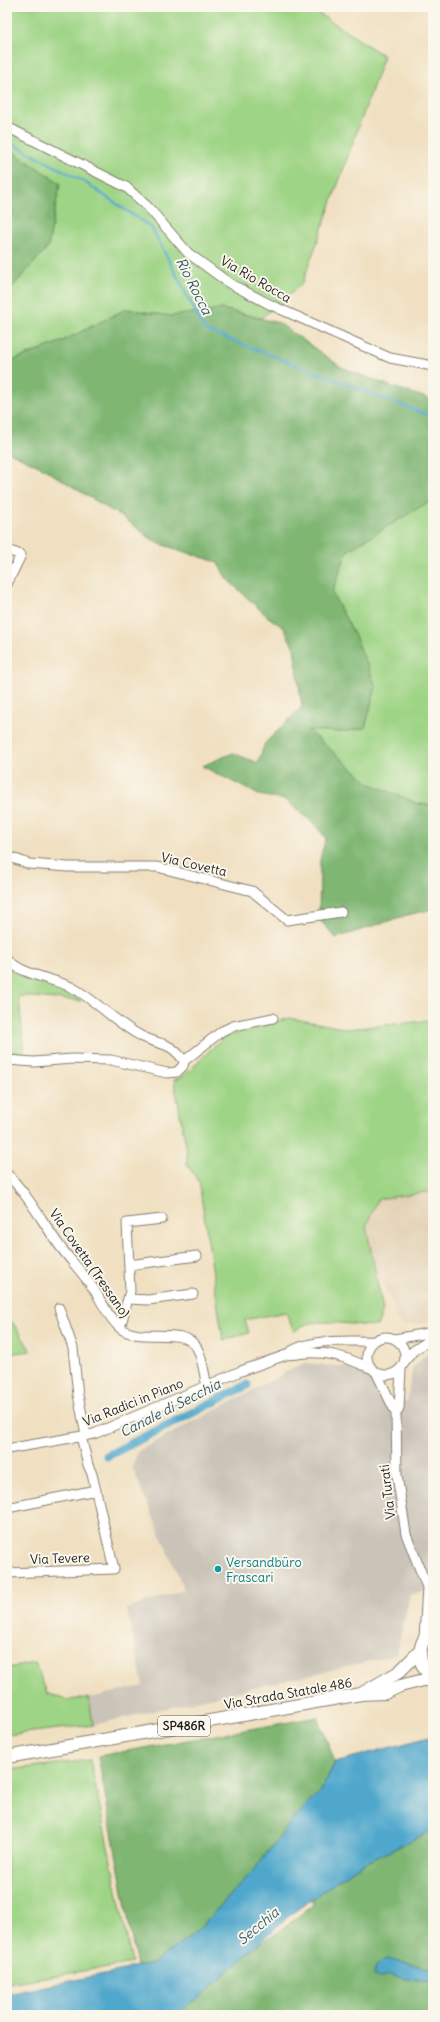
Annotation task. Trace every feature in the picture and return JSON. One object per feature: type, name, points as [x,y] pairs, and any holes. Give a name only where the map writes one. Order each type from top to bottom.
[{"type":"main road","name":"SP486R","points":[[361,1694],[399,1672],[422,1645],[433,1629]]},
{"type":"main road","name":"SP486R","points":[[422,1645],[421,1660],[425,1669],[433,1679]]},
{"type":"main road","name":"SP486R","points":[[361,1694],[385,1693],[400,1686],[433,1679]]},
{"type":"main road","name":"Via Strada Statale 486","points":[[7,1757],[361,1694]]},
{"type":"street","name":"Via Rio Rocca","points":[[7,127],[126,187],[148,207],[188,253],[230,283],[271,305],[383,355],[433,366]]},
{"type":"street","points":[[7,550],[21,555],[7,584]]},
{"type":"street","name":"Via Covetta","points":[[7,856],[29,864],[68,867],[156,867],[252,891],[288,920],[341,912]]},
{"type":"street","points":[[7,958],[23,969],[74,988],[141,1036],[167,1044],[178,1052],[184,1061]]},
{"type":"street","points":[[7,1060],[34,1062],[72,1059],[111,1060],[167,1073],[177,1072],[184,1061],[222,1030],[233,1026],[273,1018]]},
{"type":"street","name":"Via Covetta (Tressano)","points":[[7,1174],[21,1188],[59,1245],[96,1292],[112,1319],[120,1328],[130,1334],[177,1336],[188,1339],[196,1346],[200,1355],[206,1387]]},
{"type":"street","points":[[120,1328],[129,1299],[127,1223],[162,1219]]},
{"type":"street","points":[[129,1264],[197,1256]]},
{"type":"street","points":[[129,1299],[148,1300],[193,1294]]},
{"type":"street","points":[[7,1508],[96,1490],[84,1436],[73,1348],[59,1308]]},
{"type":"street","points":[[433,1332],[395,1339],[385,1337],[374,1341],[367,1351],[368,1363],[374,1371],[382,1376],[392,1375],[402,1366],[413,1351],[433,1338]]},
{"type":"street","points":[[395,1339],[404,1349],[402,1366]]},
{"type":"street","name":"Via Radici in Piano","points":[[7,1449],[94,1434],[206,1387],[240,1371],[286,1355],[300,1347],[329,1342],[374,1341]]},
{"type":"street","name":"Via Radici in Piano","points":[[286,1355],[316,1352],[341,1357],[374,1371]]},
{"type":"street","name":"Via Turati","points":[[396,1413],[399,1408],[402,1366]]},
{"type":"street","name":"Via Turati","points":[[374,1371],[396,1413],[397,1475],[406,1534],[427,1587]]},
{"type":"street","name":"Via Tevere","points":[[7,1573],[114,1569],[96,1490]]},
{"type":"street","points":[[427,1587],[433,1595]]},
{"type":"street","points":[[422,1645],[427,1587]]},
{"type":"shaded area","points":[[433,1191],[433,1322],[403,1326],[395,1318],[393,1302],[383,1283],[375,1273],[366,1226],[378,1199]]},
{"type":"shaded area","points":[[433,1349],[433,1590],[410,1595],[396,1655],[93,1725],[89,1698],[143,1686],[127,1609],[184,1590],[132,1467],[138,1451],[304,1363],[350,1367],[374,1378],[383,1400],[407,1402],[413,1367]]},
{"type":"green space","points":[[7,7],[309,7],[384,56],[302,284],[261,318],[222,309],[171,316],[126,309],[63,341],[14,360],[7,361],[7,293],[48,247],[60,183],[7,148]]},
{"type":"green space","points":[[7,148],[60,183],[48,247],[7,293]]},
{"type":"green space","points":[[126,309],[171,316],[222,309],[279,323],[341,367],[390,386],[433,400],[433,500],[347,551],[332,593],[355,636],[376,686],[365,728],[340,732],[308,730],[370,784],[419,804],[433,805],[433,909],[407,915],[336,938],[319,919],[320,859],[326,838],[314,824],[286,800],[259,795],[202,766],[233,753],[258,763],[265,743],[302,707],[294,648],[284,628],[267,616],[227,579],[217,562],[157,543],[125,519],[41,467],[7,451],[7,361],[14,360],[63,341]]},
{"type":"green space","points":[[433,500],[433,805],[419,804],[370,784],[307,730],[340,732],[365,728],[376,687],[355,636],[332,593],[347,551],[420,506]]},
{"type":"green space","points":[[7,968],[23,977],[71,993],[81,1001],[19,996],[24,1053],[7,1051]]},
{"type":"green space","points":[[290,1018],[348,1029],[433,1020],[433,1191],[378,1199],[366,1226],[383,1310],[377,1326],[320,1322],[304,1325],[294,1332],[286,1312],[245,1320],[249,1333],[223,1340],[199,1182],[187,1164],[187,1152],[174,1080],[184,1076],[223,1037]]},
{"type":"green space","points":[[7,1317],[13,1323],[31,1351],[7,1354]]},
{"type":"green space","points":[[35,1663],[47,1693],[66,1700],[89,1698],[93,1725],[7,1735],[7,1668]]},
{"type":"green space","points":[[318,1717],[335,1762],[321,1791],[295,1817],[252,1872],[196,1932],[152,1964],[137,1967],[98,1756]]},
{"type":"green space","points":[[90,1760],[132,1963],[7,1983],[7,1770]]},
{"type":"green space","points":[[433,1830],[433,2015],[164,2015],[235,1959],[275,1934],[313,1905],[313,1898],[357,1867]]},
{"type":"water","name":"Secchia","points":[[433,1736],[433,1830],[357,1867],[291,1914],[198,1999],[174,2015],[7,2015],[7,1994],[152,1964],[196,1932],[252,1872],[295,1817],[321,1791],[335,1762]]},
{"type":"water","points":[[387,1959],[433,1969],[433,1981],[406,1979],[390,1975],[379,1978],[374,1976],[377,1965]]},
{"type":"waterway","name":"Rio Rocca","points":[[7,141],[83,181],[152,228],[205,330],[433,417]]},
{"type":"waterway","name":"Canale di Secchia","points":[[107,1456],[247,1385]]},
{"type":"place","name":"Versandbüro Frascari","points":[[218,1569]]}]
